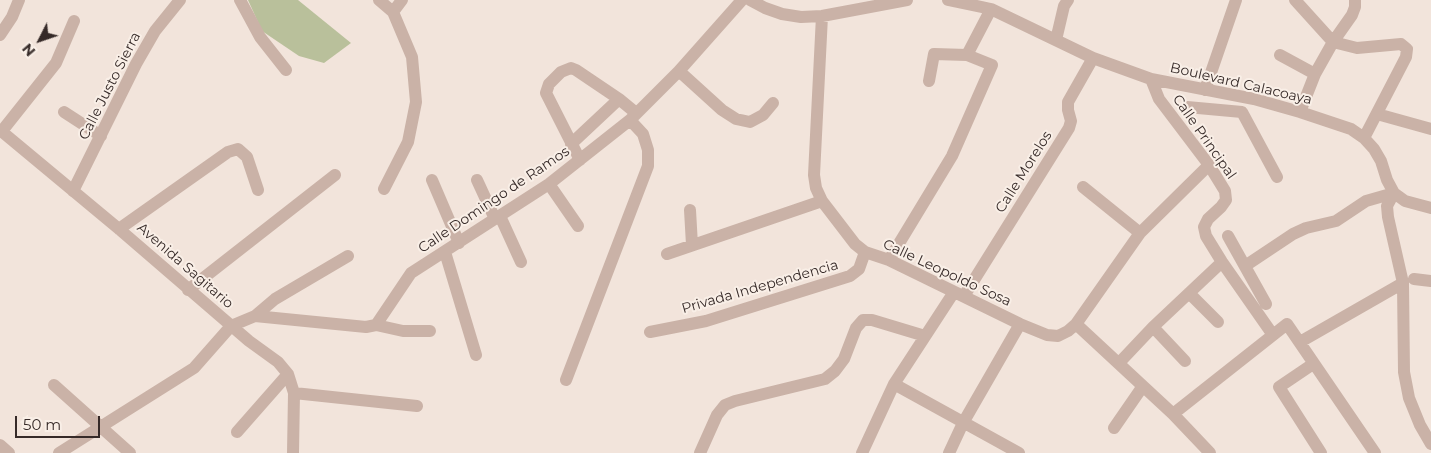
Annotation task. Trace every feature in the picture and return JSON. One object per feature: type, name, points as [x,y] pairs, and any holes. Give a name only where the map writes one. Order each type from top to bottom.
[{"type":"street","points":[[0,35],[12,17],[19,0]]},
{"type":"street","name":"Calle Justo Sierra","points":[[73,191],[136,64],[155,31],[180,0]]},
{"type":"street","points":[[240,0],[260,37],[286,70]]},
{"type":"street","points":[[379,0],[394,12],[412,57],[416,102],[408,142],[384,189]]},
{"type":"street","points":[[394,12],[402,0]]},
{"type":"street","name":"Calle Domingo de Ramos","points":[[376,325],[411,273],[549,184],[633,117],[679,71],[742,0]]},
{"type":"street","points":[[750,0],[782,14],[801,17],[822,16],[908,0]]},
{"type":"street","name":"Boulevard Calacoaya","points":[[948,0],[991,9],[1094,58],[1151,79],[1254,99],[1351,129],[1364,138],[1374,149],[1394,193]]},
{"type":"street","points":[[1056,40],[1064,6],[1068,0]]},
{"type":"street","points":[[1205,90],[1236,0]]},
{"type":"street","points":[[1295,0],[1333,42],[1357,48],[1401,44],[1406,49],[1406,57],[1364,138]]},
{"type":"street","points":[[1300,112],[1316,74],[1333,42],[1352,15],[1355,0]]},
{"type":"street","points":[[966,55],[991,9]]},
{"type":"street","name":"Calle Leopoldo Sosa","points":[[822,16],[814,175],[816,188],[822,201],[855,244],[865,252],[889,260],[1020,324],[1047,335],[1058,336],[1076,324]]},
{"type":"street","points":[[1,130],[56,62],[74,21]]},
{"type":"street","points":[[889,260],[952,156],[992,64],[966,55],[934,54],[929,81]]},
{"type":"street","points":[[1280,55],[1316,74]]},
{"type":"street","name":"Calle Morelos","points":[[862,453],[894,384],[925,336],[959,294],[1069,128],[1068,102],[1094,58]]},
{"type":"street","points":[[566,380],[648,166],[648,150],[643,134],[619,99],[576,70],[566,69],[549,84],[546,93],[580,160]]},
{"type":"street","points":[[679,71],[722,110],[736,120],[750,122],[763,115],[773,103]]},
{"type":"street","name":"Calle Principal","points":[[1151,79],[1168,113],[1209,165],[1225,191],[1226,200],[1221,208],[1208,218],[1204,226],[1206,236],[1273,335]]},
{"type":"street","points":[[571,144],[619,99]]},
{"type":"street","points":[[1242,112],[1254,99]]},
{"type":"street","points":[[1187,107],[1242,112]]},
{"type":"street","points":[[64,112],[101,136]]},
{"type":"street","points":[[1242,112],[1276,177]]},
{"type":"street","points":[[1377,114],[1431,129]]},
{"type":"street","name":"Avenida Sagitario","points":[[1,130],[188,290],[278,362],[288,374],[294,393],[293,453]]},
{"type":"street","points":[[119,229],[233,150],[238,149],[247,157],[258,190]]},
{"type":"street","points":[[1209,165],[1140,233],[1076,324],[1173,414],[1210,453]]},
{"type":"street","points":[[188,290],[335,175]]},
{"type":"street","points":[[432,180],[459,243]]},
{"type":"street","points":[[477,180],[521,262]]},
{"type":"street","points":[[549,184],[578,226]]},
{"type":"street","points":[[1083,187],[1140,233]]},
{"type":"street","points":[[1394,193],[1405,201],[1431,208]]},
{"type":"street","points":[[1245,266],[1293,234],[1306,228],[1336,221],[1366,201],[1394,193]]},
{"type":"street","points":[[1394,193],[1388,206],[1388,217],[1408,281],[1404,372],[1410,398],[1420,425],[1431,444]]},
{"type":"street","points":[[667,254],[822,201]]},
{"type":"street","points":[[690,210],[692,245]]},
{"type":"street","points":[[1228,236],[1266,304]]},
{"type":"street","points":[[445,252],[476,355]]},
{"type":"street","name":"Privada Independencia","points":[[650,332],[706,321],[850,276],[859,269],[865,252]]},
{"type":"street","points":[[59,453],[194,368],[231,326],[255,316],[274,300],[348,256]]},
{"type":"street","points":[[1120,363],[1153,327],[1222,262]]},
{"type":"street","points":[[1300,342],[1408,281],[1431,281]]},
{"type":"street","points":[[1189,293],[1218,322]]},
{"type":"street","points":[[255,316],[366,327],[376,325],[403,331],[430,331]]},
{"type":"street","points":[[700,453],[717,415],[725,405],[825,379],[835,371],[844,360],[856,328],[863,320],[872,320],[925,336]]},
{"type":"street","points":[[949,453],[963,423],[1020,324]]},
{"type":"street","points":[[1173,414],[1287,324],[1375,453]]},
{"type":"street","points":[[1153,327],[1185,361]]},
{"type":"street","points":[[1313,364],[1279,387],[1321,453]]},
{"type":"street","points":[[237,432],[288,374]]},
{"type":"street","points":[[894,384],[1019,453]]},
{"type":"street","points":[[54,385],[130,453]]},
{"type":"street","points":[[1114,428],[1143,386]]},
{"type":"street","points":[[294,393],[417,406]]},
{"type":"street","points":[[0,445],[9,453]]},
{"type":"green space","points":[[248,0],[298,0],[351,43],[324,63],[299,56],[262,31]]}]
